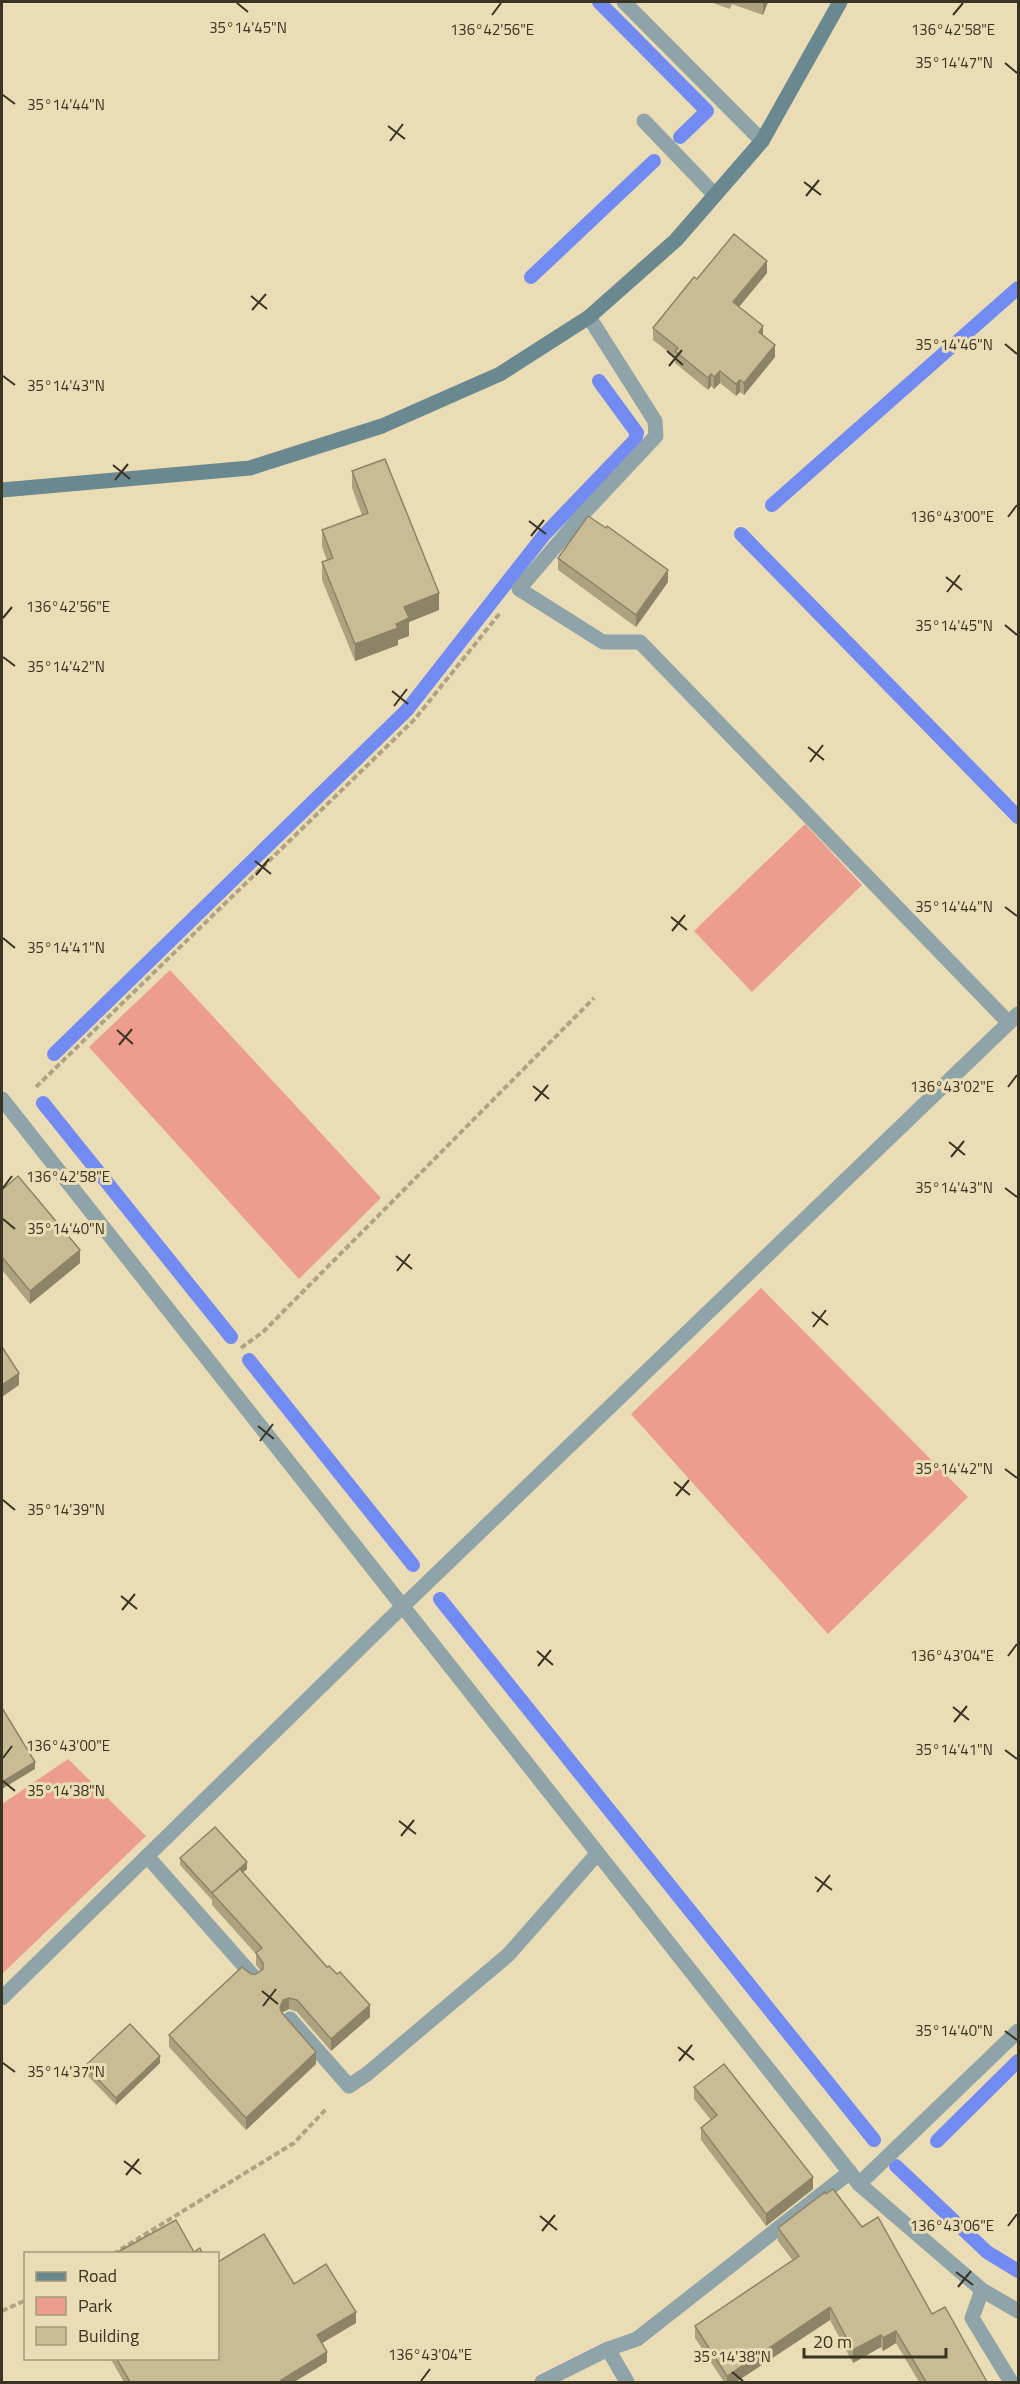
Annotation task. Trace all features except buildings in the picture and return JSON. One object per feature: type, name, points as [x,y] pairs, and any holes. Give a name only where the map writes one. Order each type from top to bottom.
[{"type":"street","points":[[624,2],[762,141]]},
{"type":"street","points":[[2,490],[250,468],[382,426],[500,374],[589,317],[676,240],[762,141],[840,2]]},
{"type":"street","points":[[644,121],[715,195]]},
{"type":"street","points":[[2,1998],[402,1606],[1014,1018],[640,642],[603,642],[519,589],[583,514],[656,436],[655,421],[589,317]]},
{"type":"street","points":[[6,1105],[854,2178],[982,2290],[1018,2311]]},
{"type":"street","points":[[290,2019],[349,2086],[367,2074],[508,1955],[597,1854]]},
{"type":"street","points":[[147,1856],[254,1977]]},
{"type":"street","points":[[542,2382],[608,2349],[637,2339],[854,2178],[1018,2031]]},
{"type":"street","points":[[982,2290],[972,2318],[1011,2382]]},
{"type":"street","points":[[608,2349],[627,2382]]},
{"type":"path","points":[[6,1105],[415,719],[519,589]]},
{"type":"path","points":[[215,1370],[264,1330],[594,998]]},
{"type":"path","points":[[115,2252],[294,2143],[349,2086]]},
{"type":"path","points":[[2,2311],[24,2301]]},
{"type":"green space","points":[[805,824],[862,885],[752,992],[694,931]]},
{"type":"green space","points":[[170,970],[381,1198],[299,1279],[89,1047]]},
{"type":"green space","points":[[761,1288],[968,1497],[828,1634],[631,1414]]},
{"type":"green space","points":[[68,1759],[146,1836],[2,1974],[2,1804]]},
{"type":"waterway","points":[[599,2],[707,111],[680,137]]},
{"type":"waterway","points":[[531,277],[654,161]]},
{"type":"waterway","points":[[772,505],[1018,288]]},
{"type":"waterway","points":[[54,1054],[407,710],[544,535],[635,440],[637,433],[599,381]]},
{"type":"waterway","points":[[741,534],[1018,817]]},
{"type":"waterway","points":[[43,1103],[231,1337]]},
{"type":"waterway","points":[[249,1360],[413,1565]]},
{"type":"waterway","points":[[440,1599],[874,2140]]},
{"type":"waterway","points":[[937,2141],[1018,2061]]},
{"type":"waterway","points":[[896,2166],[987,2252],[1018,2271]]}]
